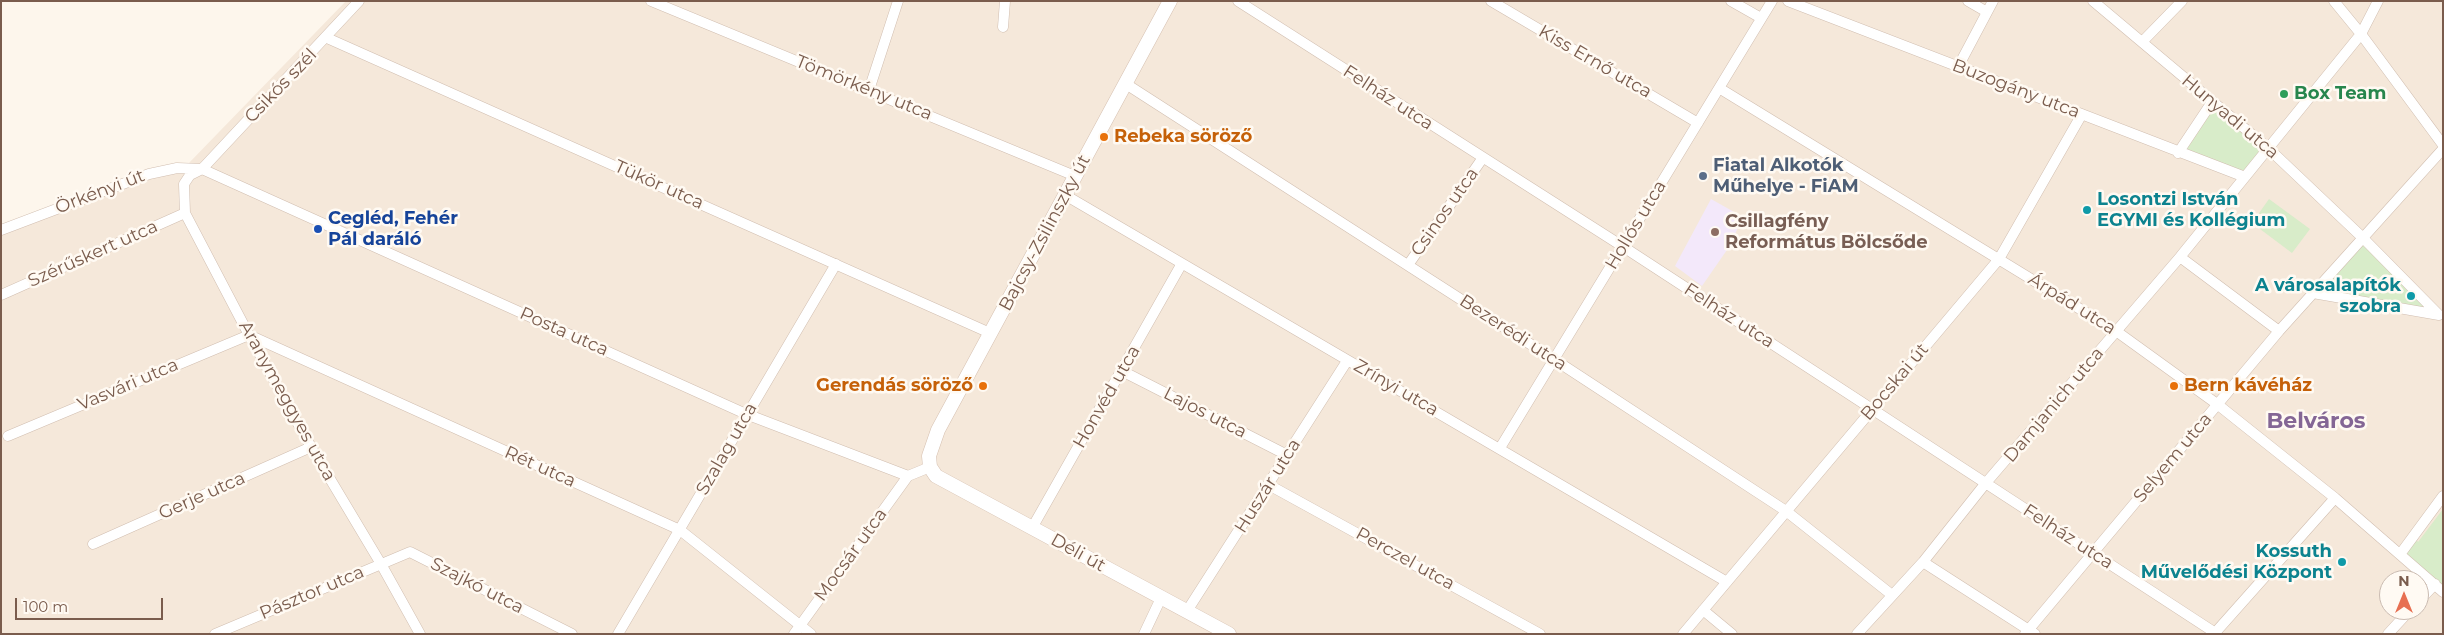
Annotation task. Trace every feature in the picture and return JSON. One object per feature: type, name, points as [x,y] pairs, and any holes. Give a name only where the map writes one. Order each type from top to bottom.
[{"type":"main road","name":"Bajcsy-Zsilinszky út","points":[[930,467],[929,456],[938,430],[1170,1]]},
{"type":"main road","name":"Déli út","points":[[930,467],[936,476],[1229,634]]},
{"type":"street","name":"Csikós szél","points":[[202,169],[327,38],[359,1]]},
{"type":"street","name":"Tömörkény utca","points":[[652,1],[1075,176]]},
{"type":"street","points":[[869,90],[898,1]]},
{"type":"street","points":[[1003,27],[1004,1]]},
{"type":"street","name":"Felház utca","points":[[1238,1],[1482,159],[1622,246],[2215,633]]},
{"type":"street","name":"Kiss Ernő utca","points":[[1491,1],[1698,123]]},
{"type":"street","points":[[1731,1],[1761,18]]},
{"type":"street","name":"Hollós utca","points":[[1500,448],[1772,1]]},
{"type":"street","name":"Buzogány utca","points":[[1788,1],[2178,153],[2245,177]]},
{"type":"street","points":[[1968,1],[1986,12]]},
{"type":"street","points":[[1958,67],[1993,1]]},
{"type":"street","name":"Hunyadi utca","points":[[2093,1],[2268,148],[2363,238],[2440,315]]},
{"type":"street","points":[[2142,42],[2182,1]]},
{"type":"street","points":[[2334,1],[2361,34],[2443,147]]},
{"type":"street","name":"Damjanich utca","points":[[1857,634],[1924,562],[1985,484],[2180,257],[2361,34],[2378,1]]},
{"type":"street","name":"Tükör utca","points":[[327,38],[990,333]]},
{"type":"street","name":"Bezerédi utca","points":[[1126,84],[1786,511],[1892,595]]},
{"type":"street","name":"Árpád utca","points":[[1720,88],[2116,331],[2217,404],[2335,498],[2440,588]]},
{"type":"street","points":[[2178,153],[2212,102]]},
{"type":"street","name":"Bocskai út","points":[[1683,634],[1999,259],[2082,114]]},
{"type":"street","name":"Selyem utca","points":[[2029,632],[2217,404],[2443,147]]},
{"type":"street","name":"Csinos utca","points":[[1408,265],[1482,159]]},
{"type":"street","name":"Örkényi út","points":[[1,230],[149,174],[176,168],[202,169]]},
{"type":"street","name":"Aranymeggyes utca","points":[[202,169],[190,175],[184,184],[185,214],[248,335],[420,634]]},
{"type":"street","name":"Posta utca","points":[[202,169],[746,414],[908,476]]},
{"type":"street","name":"Zrínyi utca","points":[[1065,195],[1181,265],[1500,448],[1727,582]]},
{"type":"street","name":"Szérűskert utca","points":[[1,296],[185,214]]},
{"type":"street","points":[[2180,257],[2280,331]]},
{"type":"street","name":"Szalag utca","points":[[618,634],[836,264]]},
{"type":"street","name":"Honvéd utca","points":[[1032,528],[1181,265]]},
{"type":"street","points":[[2314,293],[2440,315]]},
{"type":"street","name":"Vasvári utca","points":[[8,436],[248,335]]},
{"type":"street","name":"Rét utca","points":[[248,335],[680,530],[797,630],[811,634]]},
{"type":"street","name":"Huszár utca","points":[[1187,611],[1348,361]]},
{"type":"street","name":"Lajos utca","points":[[1122,371],[1287,455]]},
{"type":"street","name":"Gerje utca","points":[[93,544],[312,447]]},
{"type":"street","points":[[908,476],[930,467]]},
{"type":"street","name":"Mocsár utca","points":[[797,630],[908,476]]},
{"type":"street","name":"Perczel utca","points":[[1269,485],[1540,634]]},
{"type":"street","points":[[2401,554],[2443,496]]},
{"type":"street","points":[[2215,633],[2335,498]]},
{"type":"street","name":"Szajkó utca","points":[[381,564],[410,552],[572,634]]},
{"type":"street","points":[[1924,562],[2029,632]]},
{"type":"street","name":"Pásztor utca","points":[[216,634],[381,564]]},
{"type":"street","points":[[2429,595],[2440,588]]},
{"type":"street","points":[[1144,634],[1161,598]]},
{"type":"street","points":[[1703,610],[1732,634]]},
{"type":"street","points":[[2388,634],[2401,620]]},
{"type":"shaded area","points":[[346,1],[2443,1],[2443,634],[1,634],[1,231],[187,165]]},
{"type":"shaded area","name":"Csillagfény Református Bölcsőde","points":[[1711,199],[1743,217],[1729,247],[1702,286],[1675,266]]},
{"type":"green space","points":[[2212,102],[2268,148],[2245,177],[2178,153]]},
{"type":"green space","points":[[2269,199],[2310,229],[2292,253],[2252,223]]},
{"type":"green space","points":[[2363,241],[2432,311],[2317,292]]},
{"type":"green space","points":[[2443,509],[2443,588],[2429,576],[2429,570],[2421,570],[2401,553],[2414,535],[2418,542]]},
{"type":"place","name":"Box Team","points":[[2284,94]]},
{"type":"place","name":"Rebeka söröző","points":[[1104,137]]},
{"type":"place","name":"Fiatal Alkotók Műhelye - FiAM","points":[[1703,176]]},
{"type":"place","name":"Losontzi István EGYMI és Kollégium","points":[[2087,210]]},
{"type":"place","name":"Cegléd, Fehér Pál daráló","points":[[318,229]]},
{"type":"place","name":"Csillagfény Református Bölcsőde","points":[[1715,232]]},
{"type":"place","name":"A városalapítók szobra","points":[[2411,296]]},
{"type":"place","name":"Gerendás söröző","points":[[983,386]]},
{"type":"place","name":"Bern kávéház","points":[[2174,386]]},
{"type":"place","name":"Kossuth Művelődési Központ","points":[[2342,562]]},
{"type":"district","name":"Belváros","points":[[2316,422]]}]
